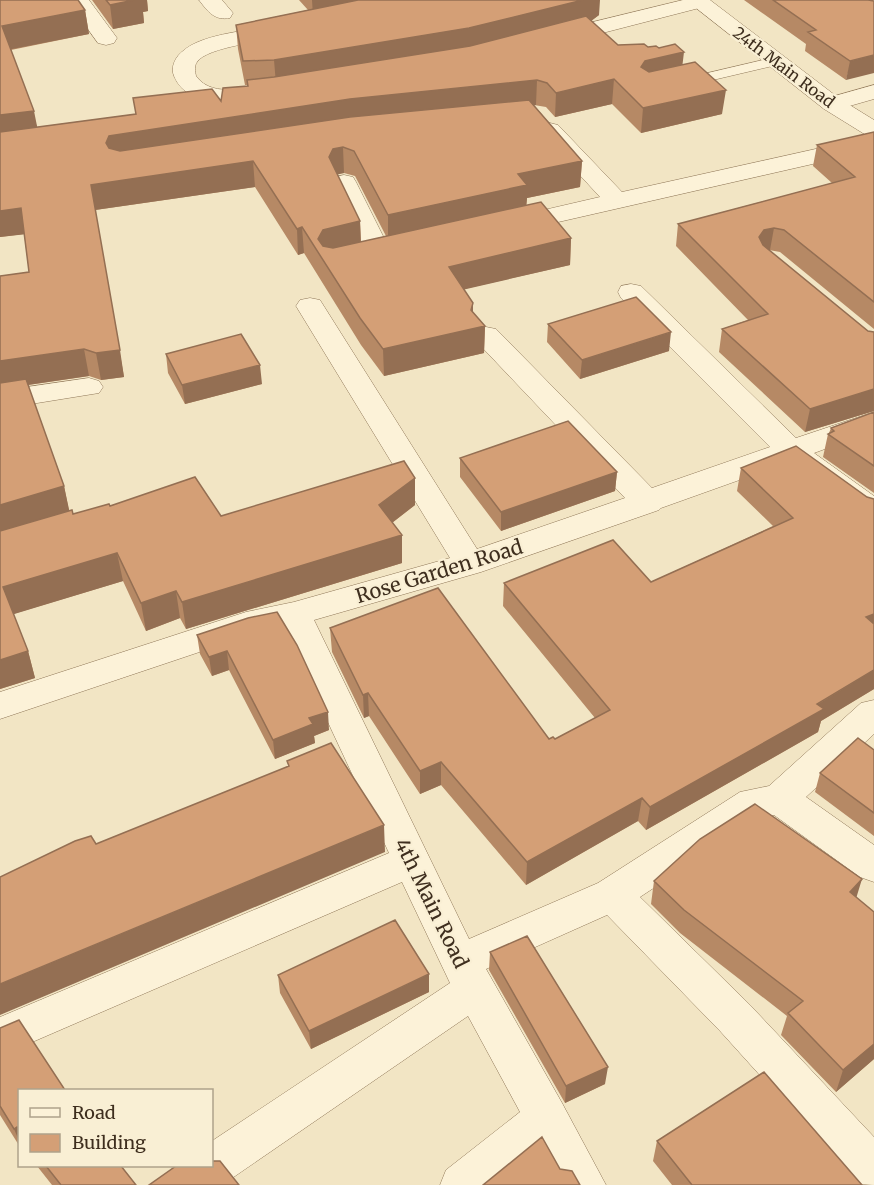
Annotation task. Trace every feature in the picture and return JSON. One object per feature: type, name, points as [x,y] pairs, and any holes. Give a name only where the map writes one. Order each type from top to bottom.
[{"type":"street","points":[[78,0],[106,38]]},
{"type":"street","points":[[613,0],[635,18]]},
{"type":"street","points":[[535,44],[698,1]]},
{"type":"street","name":"24th Main Road","points":[[698,1],[832,104],[874,130]]},
{"type":"street","points":[[286,91],[238,96],[217,95],[202,91],[188,81],[183,73],[184,65],[190,56],[202,48],[304,26]]},
{"type":"street","points":[[832,104],[874,92]]},
{"type":"street","points":[[536,114],[617,201]]},
{"type":"street","points":[[492,228],[874,144]]},
{"type":"street","points":[[344,182],[379,254]]},
{"type":"street","points":[[631,292],[790,450],[874,511]]},
{"type":"street","points":[[310,306],[470,564]]},
{"type":"street","points":[[486,335],[648,503]]},
{"type":"street","points":[[0,400],[89,387]]},
{"type":"street","name":"Rose Garden Road","points":[[0,706],[246,624],[294,614],[470,564],[648,503],[874,421]]},
{"type":"street","name":"4th Main Road","points":[[294,614],[339,751],[410,861],[468,976],[584,1185]]},
{"type":"street","points":[[779,800],[874,713]]},
{"type":"street","points":[[213,1164],[468,976],[612,895],[753,803],[779,800],[797,810],[874,866]]},
{"type":"street","points":[[0,1037],[410,861]]},
{"type":"street","points":[[612,895],[735,1017],[874,1169]]},
{"type":"street","points":[[462,1185],[547,1117]]},
{"type":"street","points":[[184,1185],[208,1167]]},
{"type":"lane","points":[[669,86],[776,61]]},
{"type":"building","points":[[0,0],[78,0],[85,10],[2,26],[34,111],[0,115]]},
{"type":"building","points":[[106,0],[134,0],[110,5]]},
{"type":"building","points":[[358,0],[583,0],[469,28],[274,60],[243,61],[236,25]]},
{"type":"building","points":[[773,0],[874,1],[874,55],[850,61],[808,32],[816,30]]},
{"type":"building","points":[[586,16],[618,45],[644,44],[648,47],[659,48],[675,44],[684,52],[645,61],[641,67],[649,72],[695,62],[726,90],[643,108],[614,79],[556,93],[547,83],[537,80],[350,99],[109,136],[106,143],[109,148],[120,151],[350,117],[529,100],[582,161],[518,174],[527,185],[388,215],[354,151],[343,147],[333,149],[329,157],[360,221],[323,230],[318,239],[323,246],[333,248],[541,202],[571,238],[449,267],[473,303],[471,310],[485,326],[383,349],[360,318],[302,227],[297,229],[253,161],[91,185],[120,350],[96,353],[84,349],[0,361],[0,276],[29,272],[21,208],[0,211],[0,132],[136,114],[133,98],[212,89],[221,101],[223,88],[248,86],[247,80],[470,46]]},
{"type":"building","points":[[874,132],[874,302],[784,230],[774,228],[764,230],[759,237],[763,245],[868,331],[874,332],[874,389],[810,409],[722,329],[768,314],[678,224],[855,177],[817,145]]},
{"type":"building","points":[[636,297],[671,332],[582,360],[548,324]]},
{"type":"building","points":[[241,334],[260,365],[182,385],[166,354]]},
{"type":"building","points":[[26,379],[64,486],[0,505],[0,383]]},
{"type":"building","points":[[874,412],[874,466],[828,434],[834,431],[831,428]]},
{"type":"building","points":[[568,421],[617,472],[501,512],[460,458]]},
{"type":"building","points":[[796,446],[867,497],[874,499],[874,614],[866,617],[874,624],[874,670],[817,704],[824,709],[650,807],[642,798],[527,862],[441,762],[420,771],[368,693],[363,695],[330,628],[438,588],[549,739],[553,737],[555,739],[610,710],[504,583],[613,540],[651,582],[793,518],[741,468]]},
{"type":"building","points":[[404,461],[415,478],[379,505],[402,535],[182,602],[176,591],[141,603],[117,553],[3,587],[28,651],[0,660],[0,531],[72,510],[73,514],[109,504],[110,506],[195,477],[221,516]]},
{"type":"building","points":[[277,612],[297,645],[328,712],[309,718],[313,724],[273,740],[227,651],[209,657],[197,635],[248,618]]},
{"type":"building","points":[[858,738],[874,750],[874,813],[820,773]]},
{"type":"building","points":[[331,743],[384,825],[0,984],[0,877],[75,841],[91,836],[96,844],[289,766],[287,761]]},
{"type":"building","points":[[755,804],[862,879],[850,892],[874,912],[874,1044],[843,1070],[788,1013],[803,1001],[684,910],[654,881],[700,839]]},
{"type":"building","points":[[395,920],[429,974],[309,1031],[278,975]]},
{"type":"building","points":[[527,936],[608,1067],[566,1086],[490,952]]},
{"type":"building","points":[[19,1020],[64,1089],[18,1089],[18,1128],[14,1129],[0,1106],[0,1028]]},
{"type":"building","points":[[764,1072],[862,1185],[692,1185],[657,1141]]},
{"type":"building","points":[[542,1137],[560,1169],[572,1171],[580,1185],[483,1185]]},
{"type":"building","points":[[213,1161],[220,1161],[239,1185],[149,1185],[175,1167],[213,1167]]},
{"type":"building","points":[[47,1167],[122,1167],[136,1185],[61,1185]]}]
